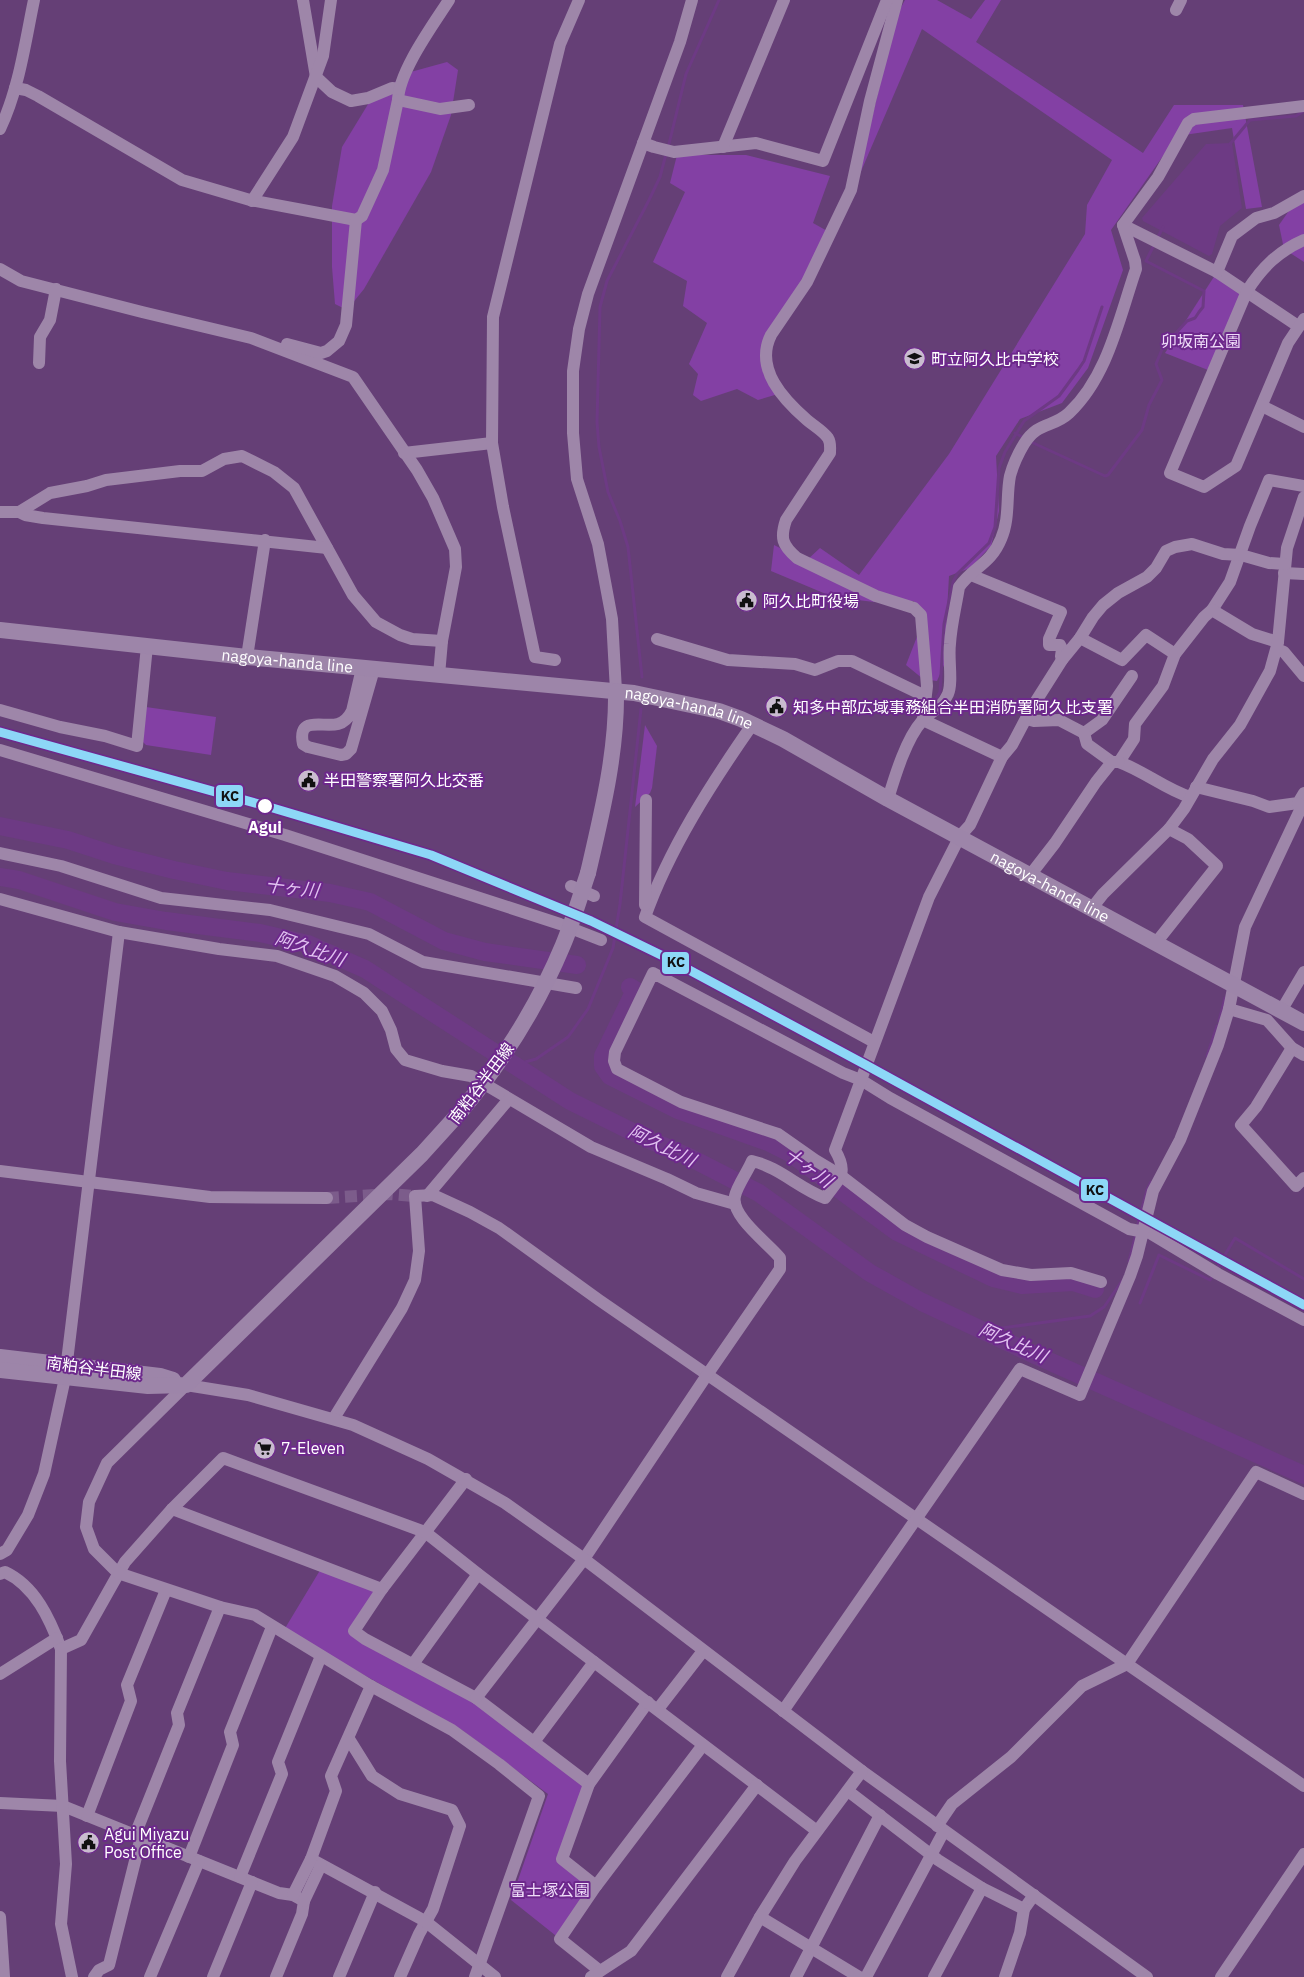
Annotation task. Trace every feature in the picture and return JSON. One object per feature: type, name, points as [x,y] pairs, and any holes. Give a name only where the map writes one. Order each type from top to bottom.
[{"type":"main road","name":"nagoya-handa line","points":[[0,630],[247,657],[616,691],[642,694],[719,711],[783,739],[888,799],[1031,874],[1155,944],[1304,1023]]},
{"type":"main road","name":"南粕谷半田線","points":[[0,1370],[160,1376],[186,1385],[415,1160],[462,1111],[497,1065],[530,1012],[562,946],[588,872],[605,800],[613,745],[616,691]]},
{"type":"main road","name":"南粕谷半田線","points":[[0,1357],[66,1372]]},
{"type":"street","points":[[0,129],[15,88],[34,0]]},
{"type":"street","points":[[303,0],[316,77],[332,92],[351,101],[368,98],[392,88],[399,95],[440,109],[469,105]]},
{"type":"street","points":[[252,201],[293,137],[323,56],[330,0]]},
{"type":"street","points":[[15,88],[26,90],[38,96],[182,180],[252,201],[356,220],[362,216],[383,170],[399,95],[418,50],[449,0]]},
{"type":"street","points":[[555,660],[536,657],[505,516],[492,443],[493,317],[560,44],[580,0]]},
{"type":"street","points":[[616,691],[612,619],[598,544],[577,479],[573,434],[573,371],[579,329],[588,294],[649,145],[692,0]]},
{"type":"street","points":[[723,147],[784,0]]},
{"type":"street","points":[[649,145],[674,152],[756,143],[822,161],[887,0]]},
{"type":"street","points":[[888,799],[901,761],[923,720],[927,686],[921,615],[914,608],[876,596],[796,558],[788,551],[783,541],[782,532],[786,520],[830,453],[830,444],[827,437],[781,394],[771,378],[766,360],[768,341],[771,335],[806,282],[851,190],[870,101],[897,0]]},
{"type":"street","points":[[1123,225],[1158,177],[1188,124],[1194,119],[1304,106]]},
{"type":"street","points":[[1217,272],[1232,236],[1256,218],[1274,213],[1304,196]]},
{"type":"street","points":[[273,346],[281,343],[321,353],[327,351],[339,341],[346,325],[356,220]]},
{"type":"street","points":[[923,720],[943,704],[949,691],[950,645],[959,587],[987,562],[996,551],[1002,538],[1006,523],[1010,474],[1024,443],[1040,426],[1062,418],[1069,413],[1098,375],[1136,270],[1136,261],[1123,225]]},
{"type":"street","points":[[1123,225],[1217,272],[1247,290],[1301,322],[1288,343],[1236,466],[1204,487],[1170,472],[1247,290],[1256,276],[1272,259],[1282,251],[1304,240]]},
{"type":"street","points":[[0,269],[21,281],[251,338],[353,377],[417,470],[433,498],[455,549],[456,567],[442,642],[439,675]]},
{"type":"street","points":[[39,364],[40,337],[50,320],[56,289]]},
{"type":"street","points":[[1262,406],[1304,427]]},
{"type":"street","points":[[404,453],[492,443]]},
{"type":"street","points":[[19,512],[50,493],[87,486],[114,478],[180,471],[202,471],[224,459],[242,456],[274,472],[294,488],[353,595],[376,622],[406,637],[442,642]]},
{"type":"street","points":[[1031,874],[1055,843],[1096,782],[1134,740],[1135,724],[1163,686],[1175,654],[1204,617],[1212,610],[1230,582],[1269,480],[1304,486]]},
{"type":"street","points":[[1092,908],[1103,894],[1169,829],[1213,759],[1240,725],[1270,671],[1277,645],[1287,548],[1304,497]]},
{"type":"street","points":[[0,512],[19,512],[43,518],[265,540],[326,548]]},
{"type":"street","points":[[247,657],[265,540]]},
{"type":"street","points":[[735,1200],[752,1161],[767,1166],[813,1194],[825,1198],[836,1182],[843,1164],[836,1150],[928,897],[960,836],[970,825],[1002,757],[1062,660],[1103,605],[1118,593],[1147,577],[1156,568],[1166,551],[1175,547],[1192,544],[1214,552],[1270,563],[1304,574]]},
{"type":"street","points":[[971,575],[1061,612],[1049,639],[1049,645],[1060,645],[1062,660]]},
{"type":"street","points":[[1212,610],[1252,634],[1277,645],[1304,676]]},
{"type":"street","points":[[1080,638],[1122,660],[1146,635],[1175,654]]},
{"type":"street","points":[[657,639],[728,660],[788,663],[815,670],[838,661],[852,661],[926,696]]},
{"type":"street","points":[[0,710],[60,728],[105,736],[137,746],[147,646]]},
{"type":"street","points":[[336,725],[344,722],[352,711],[368,668]]},
{"type":"street","points":[[355,737],[350,728],[345,725],[313,724],[308,725],[304,729],[302,738],[303,744],[308,747],[341,755],[346,754],[351,749],[355,737],[368,668]]},
{"type":"street","points":[[1084,733],[1102,720],[1132,676]]},
{"type":"street","points":[[1027,719],[1034,722],[1059,720],[1084,733],[1087,744],[1116,762],[1131,766],[1171,790],[1253,801],[1269,807],[1302,803]]},
{"type":"street","points":[[923,720],[1002,757]]},
{"type":"street","points":[[645,917],[654,891],[710,786],[752,725]]},
{"type":"street","points":[[0,750],[285,835],[560,924],[601,940]]},
{"type":"street","points":[[645,917],[646,800]]},
{"type":"street","points":[[783,1711],[1020,1369],[1080,1395],[1130,1276],[1153,1191],[1180,1140],[1218,1044],[1229,1010],[1245,927],[1302,803]]},
{"type":"street","points":[[1155,944],[1217,866],[1188,839],[1169,829]]},
{"type":"street","points":[[0,853],[60,866],[161,898],[270,910],[369,934],[423,962],[576,988]]},
{"type":"street","points":[[571,886],[594,896]]},
{"type":"street","points":[[0,899],[119,932],[219,949],[277,956],[335,976],[364,993],[382,1011],[391,1030],[396,1049],[405,1060],[442,1071],[471,1076],[591,1147],[667,1179],[696,1194],[735,1200]]},
{"type":"street","points":[[645,917],[874,1042]]},
{"type":"street","points":[[0,1554],[7,1550],[28,1515],[44,1474],[66,1372],[119,932]]},
{"type":"street","points":[[1281,1011],[1304,972]]},
{"type":"street","points":[[1101,1282],[1071,1273],[1031,1275],[1002,1270],[905,1224],[836,1182],[815,1160],[778,1134],[681,1102],[617,1069],[614,1060],[615,1052],[653,973],[843,1073],[861,1080],[890,1098],[1121,1224],[1150,1233],[1218,1274],[1304,1320]]},
{"type":"street","points":[[1229,1010],[1267,1020],[1292,1048],[1304,1055]]},
{"type":"street","points":[[1292,1048],[1256,1107],[1241,1125],[1296,1186],[1304,1178]]},
{"type":"street","points":[[427,1196],[509,1099]]},
{"type":"street","points":[[0,1171],[210,1197],[327,1198]]},
{"type":"street","points":[[334,1418],[402,1308],[415,1280],[419,1251],[415,1196],[433,1195],[444,1199],[499,1228],[707,1375],[1304,1786]]},
{"type":"street","points":[[476,1698],[536,1618],[584,1559],[780,1269],[780,1258],[750,1228],[735,1200]]},
{"type":"street","points":[[477,1971],[539,1796],[452,1730],[372,1686],[255,1615],[220,1607],[118,1573],[94,1550],[86,1527],[89,1502],[107,1463],[186,1385],[248,1395],[334,1418],[410,1450],[505,1503],[584,1559],[862,1771],[1146,1977]]},
{"type":"street","points":[[0,1674],[59,1643],[82,1640],[125,1562],[172,1509],[223,1458],[425,1532],[817,1831]]},
{"type":"street","points":[[866,1977],[930,1860],[940,1828],[952,1804],[1010,1757],[1082,1686],[1127,1664],[1256,1472],[1304,1494]]},
{"type":"street","points":[[466,1480],[382,1589],[354,1631],[365,1639],[476,1698],[589,1784]]},
{"type":"street","points":[[172,1509],[382,1589]]},
{"type":"street","points":[[0,1574],[5,1572],[16,1577],[34,1596],[52,1626],[59,1643],[60,1761],[66,1864],[61,1924],[72,1977]]},
{"type":"street","points":[[413,1664],[478,1574]]},
{"type":"street","points":[[87,1816],[131,1701],[127,1685],[166,1590]]},
{"type":"street","points":[[94,1977],[100,1970],[110,1965],[138,1836],[179,1724],[177,1713],[220,1607]]},
{"type":"street","points":[[150,1977],[194,1859],[233,1744],[230,1732],[272,1627]]},
{"type":"street","points":[[596,1886],[562,1859],[589,1784],[653,1706],[703,1651]]},
{"type":"street","points":[[240,1877],[282,1774],[278,1762],[321,1656]]},
{"type":"street","points":[[534,1742],[594,1662]]},
{"type":"street","points":[[276,1977],[302,1914],[298,1898],[316,1862],[336,1791],[331,1776],[372,1686]]},
{"type":"street","points":[[349,1739],[372,1776],[400,1794],[452,1810],[460,1826],[433,1908],[425,1921],[400,1977]]},
{"type":"street","points":[[703,1744],[596,1886],[560,1939],[595,1974],[631,1950],[757,1785]]},
{"type":"street","points":[[727,1977],[794,1861],[862,1771]]},
{"type":"street","points":[[848,1791],[931,1853],[982,1888],[1024,1909]]},
{"type":"street","points":[[0,1802],[64,1806],[279,1893],[298,1898]]},
{"type":"street","points":[[796,1977],[880,1816]]},
{"type":"street","points":[[1220,1977],[1304,1854]]},
{"type":"street","points":[[316,1862],[375,1892],[425,1921],[477,1971],[495,1977]]},
{"type":"street","points":[[213,1977],[252,1882]]},
{"type":"street","points":[[934,1977],[982,1888]]},
{"type":"street","points":[[339,1977],[375,1892]]},
{"type":"street","points":[[1005,1977],[1020,1933],[1024,1909],[1034,1894]]},
{"type":"street","points":[[0,1917],[4,1977]]},
{"type":"street","points":[[760,1917],[859,1977]]},
{"type":"green space","points":[[905,0],[937,0],[971,19],[985,0],[1001,0],[976,42],[1143,153],[1174,105],[1243,105],[1262,207],[1246,209],[1232,128],[1177,136],[1111,230],[1123,270],[1088,368],[1062,403],[1020,419],[996,456],[999,511],[991,546],[970,568],[949,576],[944,665],[937,681],[923,679],[906,665],[920,629],[914,601],[874,602],[833,597],[771,571],[774,545],[806,561],[820,548],[859,575],[949,454],[1085,234],[1087,205],[1112,160],[922,29],[856,183],[897,15]]},
{"type":"green space","points":[[447,62],[458,70],[451,115],[431,172],[364,289],[347,310],[335,304],[332,267],[332,206],[342,147],[370,101],[407,73]]},
{"type":"green space","points":[[677,155],[746,155],[830,176],[813,223],[829,232],[803,282],[765,341],[778,394],[758,400],[737,389],[701,401],[693,395],[698,374],[689,364],[707,323],[683,306],[687,281],[653,262],[685,192],[670,183]]},
{"type":"green space","points":[[1304,201],[1304,262],[1284,249],[1279,225],[1293,205]]},
{"type":"green space","name":"卯坂南公園","points":[[1217,272],[1247,291],[1213,372],[1165,353]]},
{"type":"green space","points":[[146,707],[216,717],[211,755],[146,745],[143,742]]},
{"type":"green space","points":[[645,725],[657,746],[652,788],[650,793],[635,807]]},
{"type":"green space","name":"富士塚公園","points":[[322,1567],[382,1589],[355,1631],[476,1698],[589,1784],[562,1859],[596,1886],[560,1939],[511,1900],[548,1794],[462,1730],[284,1630]]},
{"type":"shaded area","points":[[1232,143],[1242,208],[1220,226],[1212,254],[1209,256],[1143,221],[1142,218],[1206,144]]},
{"type":"waterway","points":[[668,148],[686,74],[719,0]]},
{"type":"waterway","points":[[1230,144],[1250,120],[1296,116],[1304,111]]},
{"type":"waterway","points":[[642,677],[628,547],[608,492],[599,447],[597,422],[600,307],[607,281],[660,177],[666,154]]},
{"type":"waterway","points":[[1157,239],[1163,227]]},
{"type":"waterway","points":[[1029,441],[1105,476],[1108,475],[1142,430],[1149,405],[1162,380],[1156,364],[1163,347],[1187,321],[1195,318],[1203,307],[1204,291],[1146,261],[1154,245]]},
{"type":"waterway","points":[[933,704],[940,692],[944,624],[953,582],[957,574],[989,543],[995,527],[999,468],[1005,452],[1024,421],[1059,396],[1078,370],[1084,361],[1102,307]]},
{"type":"waterway","points":[[1015,433],[1024,438]]},
{"type":"waterway","points":[[514,1065],[536,1059],[568,1037],[588,1009],[613,948],[620,904],[641,709]]},
{"type":"waterway","name":"十ヶ川","points":[[0,826],[68,840],[114,855],[227,881],[330,893],[370,902],[444,941],[485,952],[577,965]]},
{"type":"waterway","name":"阿久比川","points":[[0,877],[19,880],[115,912],[166,921],[260,933],[308,944],[365,969],[570,1101],[647,1139],[689,1157],[759,1193],[870,1273],[922,1302],[1024,1350],[1304,1475]]},
{"type":"waterway","name":"十ヶ川","points":[[630,987],[635,990],[603,1056],[603,1066],[610,1076],[678,1110],[768,1142],[790,1153],[897,1232],[993,1278],[1022,1285],[1073,1282],[1095,1289]]},
{"type":"waterway","points":[[1219,1021],[1225,998]]},
{"type":"waterway","points":[[1207,1056],[1217,1026]]},
{"type":"waterway","points":[[1137,1227],[1151,1182]]},
{"type":"waterway","points":[[1129,1261],[1136,1233]]},
{"type":"waterway","points":[[1216,1270],[1235,1238],[1304,1279]]},
{"type":"waterway","points":[[1140,1303],[1159,1255],[1210,1280],[1213,1275]]},
{"type":"waterway","points":[[989,1333],[995,1329],[1090,1316],[1104,1307],[1122,1281]]},
{"type":"tunnel","points":[[327,1198],[390,1194],[415,1196]]},
{"type":"transit line","name":"KC","points":[[0,732],[266,806],[431,855],[591,921],[665,957],[866,1065],[1304,1305]]},
{"type":"place","name":"町立阿久比中学校","points":[[915,359]]},
{"type":"place","name":"阿久比町役場","points":[[747,601]]},
{"type":"place","name":"知多中部広域事務組合半田消防署阿久比支署","points":[[777,707]]},
{"type":"place","name":"半田警察署阿久比交番","points":[[308,780]]},
{"type":"place","name":"Agui","points":[[265,806]]},
{"type":"place","name":"7-Eleven","points":[[265,1448]]},
{"type":"place","name":"Agui Miyazu Post Office","points":[[88,1843]]}]
